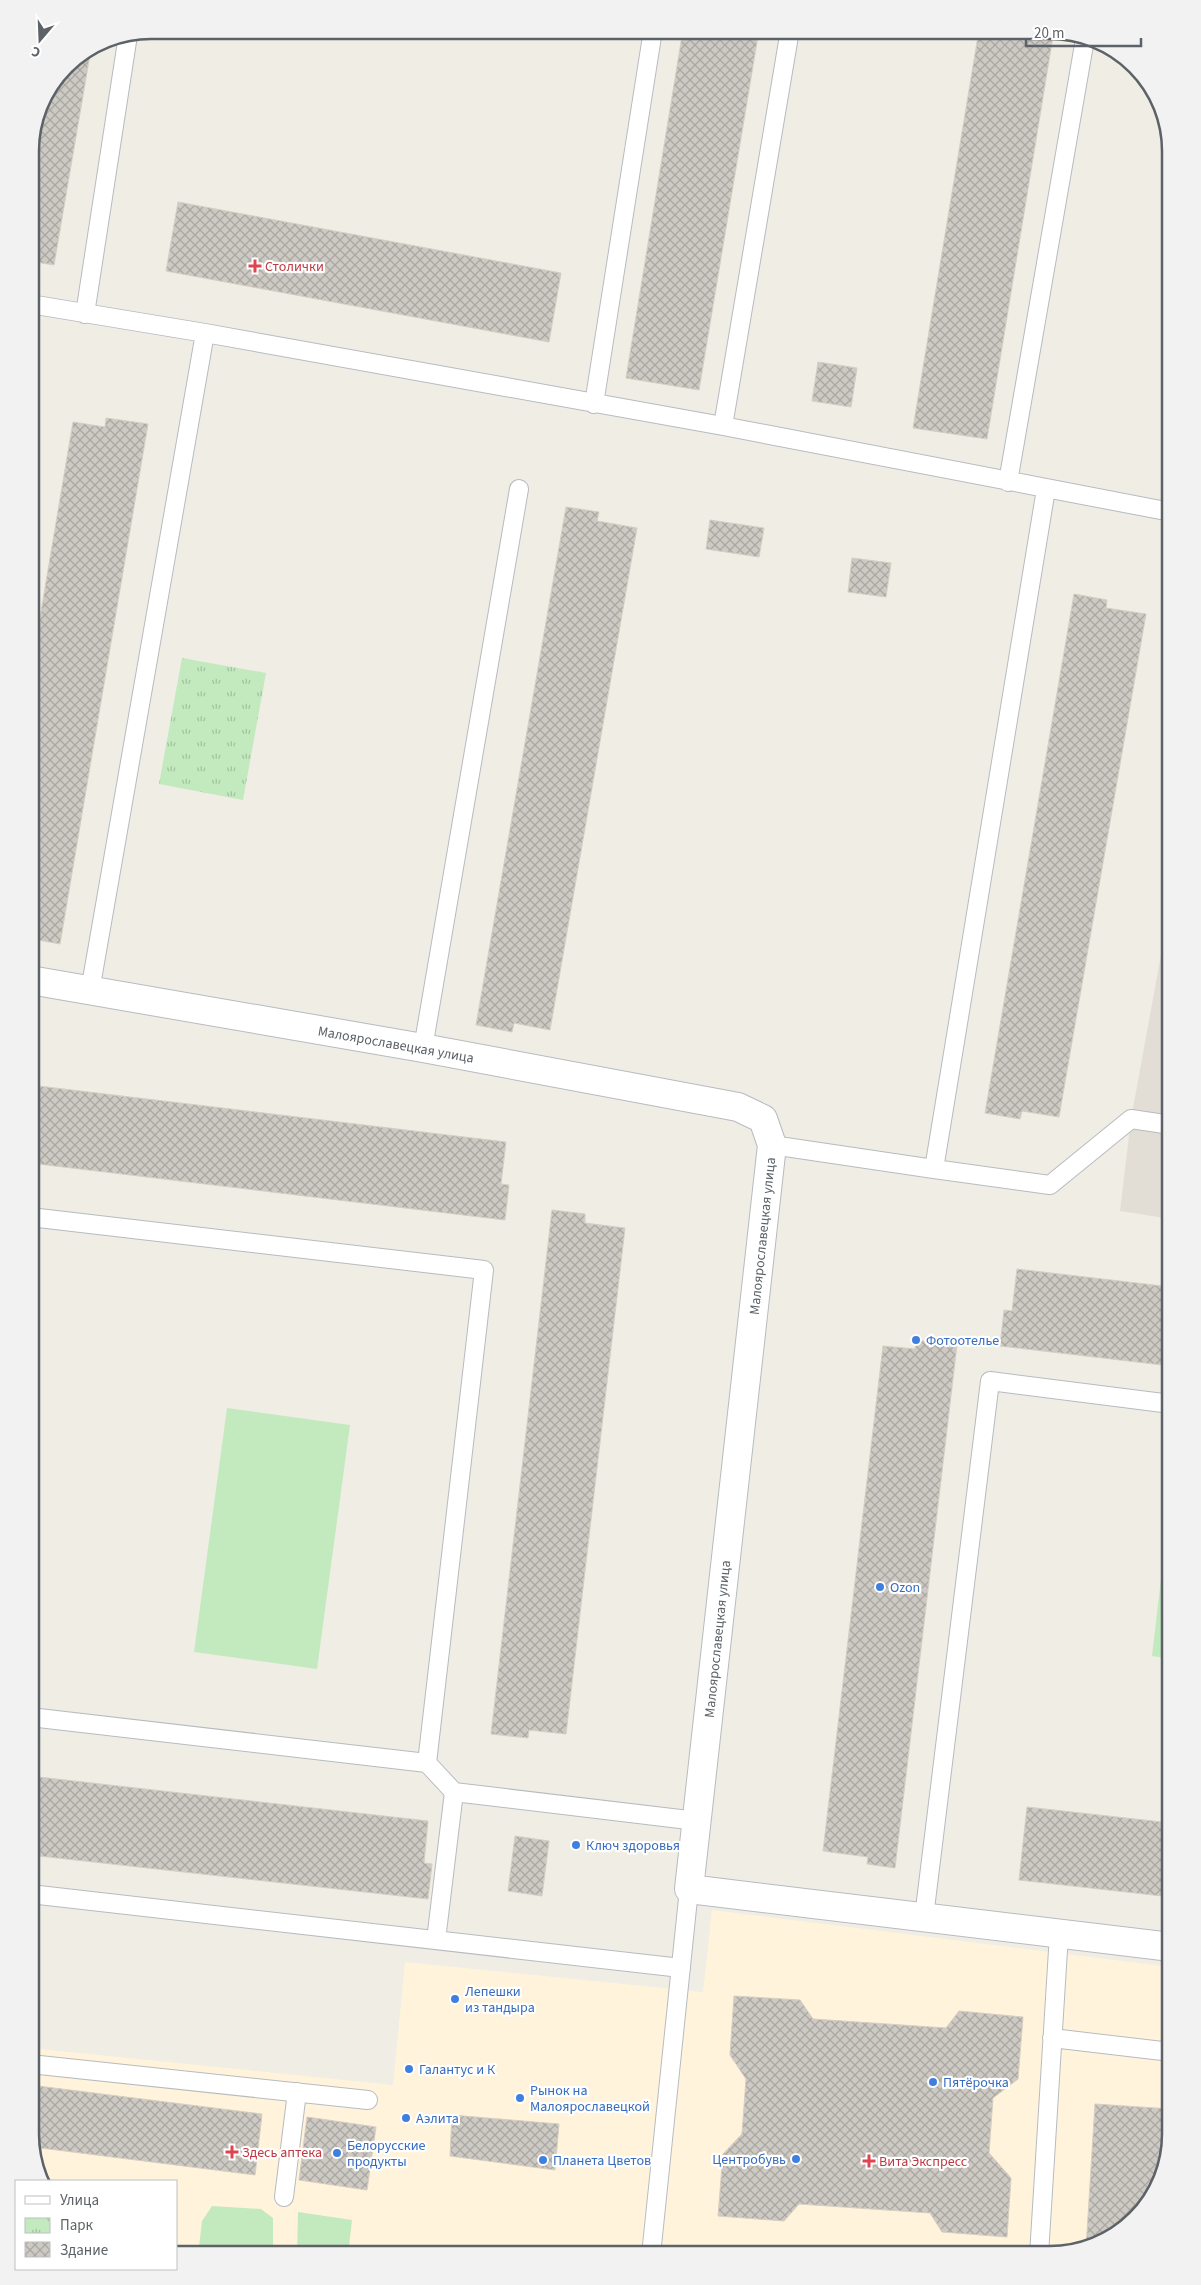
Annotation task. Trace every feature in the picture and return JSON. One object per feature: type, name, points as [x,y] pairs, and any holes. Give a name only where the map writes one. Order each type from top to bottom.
[{"type":"street","name":"Малоярославецкая улица","points":[[39,982],[423,1048],[738,1107],[763,1119],[772,1145],[689,1889]]},
{"type":"street","points":[[689,1889],[1162,1946]]},
{"type":"lane","points":[[594,404],[652,39]]},
{"type":"lane","points":[[724,426],[788,39]]},
{"type":"lane","points":[[85,314],[127,42]]},
{"type":"lane","points":[[1008,482],[1083,44]]},
{"type":"lane","points":[[39,306],[205,333],[724,426],[1162,510]]},
{"type":"lane","points":[[90,991],[205,333]]},
{"type":"lane","points":[[423,1048],[519,489]]},
{"type":"lane","points":[[934,1169],[1046,489]]},
{"type":"lane","points":[[772,1145],[1050,1185],[1131,1119],[1162,1124]]},
{"type":"lane","points":[[39,1218],[484,1270],[426,1764]]},
{"type":"lane","points":[[924,1917],[990,1381],[1162,1403]]},
{"type":"lane","points":[[39,1718],[426,1764],[454,1792],[696,1821]]},
{"type":"lane","points":[[436,1940],[454,1792]]},
{"type":"lane","points":[[652,2246],[689,1889]]},
{"type":"lane","points":[[39,1895],[681,1968]]},
{"type":"lane","points":[[1039,2246],[1060,1934]]},
{"type":"lane","points":[[1052,2038],[1162,2051]]},
{"type":"lane","points":[[39,2065],[368,2100]]},
{"type":"lane","points":[[284,2198],[297,2092]]},
{"type":"shaded area","points":[[1162,949],[1162,1218],[1120,1211],[1131,1119]]},
{"type":"shaded area","points":[[712,1910],[1162,1966],[1162,2141],[1160,2156],[1151,2184],[1134,2208],[1106,2231],[1093,2238],[1072,2244],[1050,2246],[178,2246],[178,2180],[49,2180],[41,2156],[39,2134],[39,2049],[393,2085],[405,1962],[703,1992]]},
{"type":"green space","points":[[182,658],[266,673],[243,800],[159,784]]},
{"type":"green space","points":[[227,1408],[350,1425],[317,1669],[194,1652]]},
{"type":"green space","points":[[1162,1571],[1162,1658],[1152,1656]]},
{"type":"green space","points":[[212,2206],[261,2209],[273,2218],[273,2246],[199,2246],[202,2221]]},
{"type":"green space","points":[[298,2212],[352,2220],[349,2246],[297,2246]]},
{"type":"building","points":[[682,39],[758,39],[699,390],[626,378]]},
{"type":"building","points":[[978,39],[1053,39],[987,439],[913,428]]},
{"type":"building","points":[[90,58],[54,265],[39,262],[40,136],[50,101],[67,77]]},
{"type":"building","points":[[178,202],[561,273],[549,342],[166,271]]},
{"type":"building","points":[[818,362],[857,368],[851,407],[812,401]]},
{"type":"building","points":[[106,418],[148,424],[60,944],[39,940],[39,624],[73,422],[105,427]]},
{"type":"building","points":[[566,507],[599,512],[597,521],[637,528],[550,1030],[514,1023],[512,1032],[476,1025]]},
{"type":"building","points":[[710,520],[764,528],[759,557],[706,549]]},
{"type":"building","points":[[852,558],[891,563],[886,597],[848,592]]},
{"type":"building","points":[[1074,594],[1107,600],[1106,608],[1146,614],[1059,1117],[1022,1111],[1020,1119],[985,1113]]},
{"type":"building","points":[[39,1086],[506,1142],[501,1184],[509,1185],[505,1220],[39,1164]]},
{"type":"building","points":[[552,1210],[585,1214],[585,1223],[625,1228],[566,1734],[529,1730],[528,1738],[491,1734]]},
{"type":"building","points":[[1017,1269],[1162,1286],[1162,1365],[1000,1346],[1004,1310],[1012,1311]]},
{"type":"building","points":[[916,1340],[957,1345],[895,1868],[867,1864],[868,1857],[823,1851],[883,1346],[915,1349]]},
{"type":"building","points":[[39,1777],[428,1821],[424,1863],[432,1864],[428,1899],[39,1856]]},
{"type":"building","points":[[1027,1807],[1162,1822],[1162,1896],[1019,1880]]},
{"type":"building","points":[[515,1836],[549,1841],[542,1896],[508,1891]]},
{"type":"building","points":[[734,1996],[800,2000],[813,2019],[946,2028],[959,2011],[1023,2017],[1018,2079],[993,2098],[989,2153],[1011,2178],[1007,2237],[942,2232],[930,2213],[799,2204],[784,2221],[718,2216],[723,2154],[742,2134],[746,2079],[730,2055]]},
{"type":"building","points":[[39,2086],[262,2114],[255,2175],[40,2148]]},
{"type":"building","points":[[1095,2104],[1162,2108],[1160,2156],[1151,2184],[1134,2208],[1118,2223],[1087,2240]]},
{"type":"building","points":[[452,2115],[559,2124],[555,2170],[450,2156]]},
{"type":"building","name":"Белорусские продукты","points":[[307,2117],[376,2127],[367,2190],[299,2180]]},
{"type":"place","name":"Столички","points":[[255,266]]},
{"type":"place","name":"Фотоотелье","points":[[916,1340]]},
{"type":"place","name":"Ozon","points":[[880,1587]]},
{"type":"place","name":"Ключ здоровья","points":[[576,1845]]},
{"type":"place","name":"Лепешки из тандыра","points":[[455,1999]]},
{"type":"place","name":"Галантус и К","points":[[409,2069]]},
{"type":"place","name":"Пятёрочка","points":[[933,2082]]},
{"type":"place","name":"Рынок на Малоярославецкой","points":[[520,2098]]},
{"type":"place","name":"Аэлита","points":[[406,2118]]},
{"type":"place","name":"Здесь аптека","points":[[232,2152]]},
{"type":"place","name":"Белорусские продукты","points":[[337,2153]]},
{"type":"place","name":"Центробувь","points":[[796,2159]]},
{"type":"place","name":"Планета Цветов","points":[[543,2160]]},
{"type":"place","name":"Вита Экспресс","points":[[869,2161]]}]
